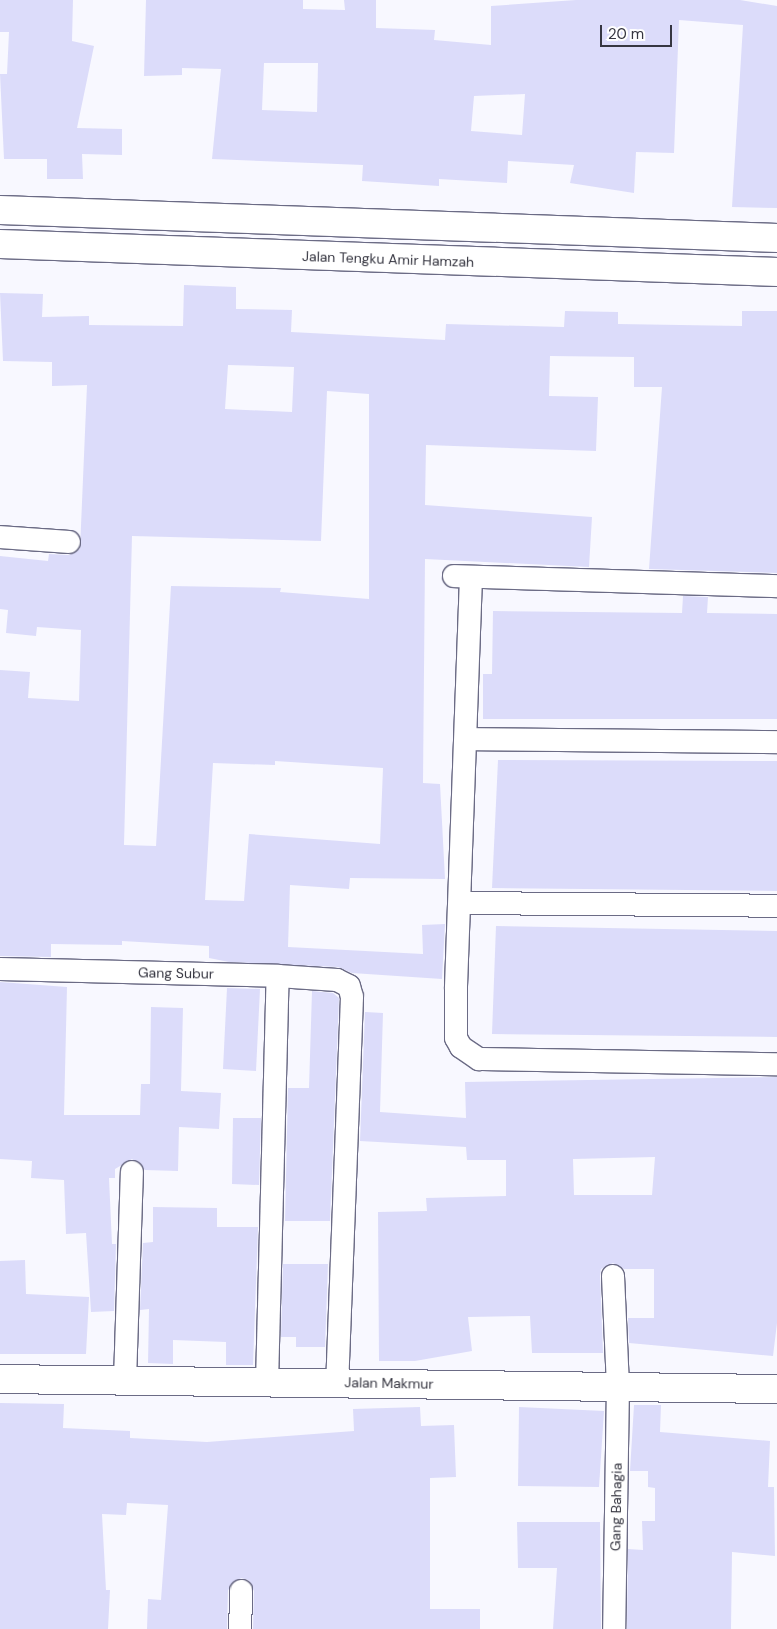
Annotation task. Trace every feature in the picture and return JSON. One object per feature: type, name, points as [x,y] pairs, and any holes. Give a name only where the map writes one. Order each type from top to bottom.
[{"type":"main road","points":[[0,210],[777,238]]},
{"type":"main road","points":[[661,268],[663,234]]},
{"type":"main road","name":"Jalan Tengku Amir Hamzah","points":[[0,244],[777,272]]},
{"type":"main road","name":"Jalan Makmur","points":[[0,1379],[618,1385],[777,1389]]},
{"type":"street","points":[[0,537],[69,542]]},
{"type":"street","points":[[777,586],[462,577],[468,739],[456,1038],[472,1058],[777,1064]]},
{"type":"street","points":[[468,739],[777,742]]},
{"type":"street","points":[[462,903],[777,906]]},
{"type":"street","name":"Gang Subur","points":[[0,969],[278,976],[337,980],[349,986],[337,1382]]},
{"type":"street","points":[[267,1383],[278,976]]},
{"type":"street","points":[[125,1380],[132,1172]]},
{"type":"street","name":"Gang Bahagia","points":[[612,1276],[618,1385],[614,1629]]},
{"type":"street","points":[[240,1629],[241,1591]]},
{"type":"building","points":[[0,0],[73,0],[72,41],[94,46],[77,128],[122,129],[122,155],[82,154],[83,179],[47,179],[47,159],[4,159],[0,74],[7,74],[9,32],[0,32]]},
{"type":"building","points":[[146,0],[303,0],[303,9],[345,10],[344,0],[376,0],[376,28],[435,30],[434,40],[491,45],[491,6],[576,0],[740,0],[777,6],[777,208],[732,207],[743,25],[679,20],[674,153],[636,152],[634,193],[570,183],[574,165],[508,161],[507,183],[439,179],[439,186],[362,181],[363,165],[212,159],[221,69],[182,68],[182,75],[144,76]],"holes":[[[264,63],[318,63],[317,112],[262,110]],[[525,94],[522,135],[471,131],[474,96]]]},
{"type":"building","points":[[184,285],[236,287],[236,309],[292,310],[291,332],[445,340],[446,324],[564,327],[565,311],[618,312],[618,324],[742,326],[742,311],[777,311],[777,573],[649,569],[662,387],[634,387],[634,357],[550,356],[549,396],[598,397],[596,451],[426,445],[425,505],[592,517],[589,567],[425,559],[423,783],[440,784],[445,879],[350,878],[349,889],[290,885],[288,947],[423,954],[422,925],[445,924],[442,979],[352,973],[338,967],[229,962],[209,958],[209,946],[122,941],[122,945],[51,944],[51,957],[0,956],[0,670],[30,672],[28,698],[79,701],[81,630],[37,627],[36,636],[6,633],[8,610],[0,609],[0,556],[48,561],[49,554],[69,555],[80,549],[87,385],[52,386],[52,362],[3,361],[0,293],[43,294],[42,317],[89,316],[89,325],[183,326]],"holes":[[[228,365],[294,367],[292,412],[225,409]],[[327,391],[369,394],[369,599],[280,592],[281,588],[171,586],[156,846],[124,845],[132,536],[321,541]],[[275,761],[383,768],[380,844],[249,834],[244,901],[205,900],[213,763],[275,765]]]},
{"type":"building","points":[[683,596],[708,597],[707,613],[777,614],[777,719],[483,719],[483,674],[492,674],[493,611],[682,613]]},
{"type":"building","points":[[498,760],[777,761],[777,891],[492,888]]},
{"type":"building","points":[[496,926],[777,931],[777,1037],[492,1034]]},
{"type":"building","points":[[0,982],[67,987],[64,1115],[140,1115],[141,1084],[150,1084],[151,1007],[183,1008],[181,1091],[221,1093],[219,1129],[179,1127],[178,1171],[145,1170],[132,1159],[115,1169],[115,1178],[109,1178],[112,1244],[116,1244],[114,1311],[91,1312],[86,1233],[66,1234],[64,1180],[31,1178],[32,1161],[0,1159]]},
{"type":"building","points":[[227,988],[260,989],[256,1071],[223,1069]]},
{"type":"building","points":[[312,991],[333,993],[339,998],[330,1221],[285,1221],[288,1088],[309,1088]]},
{"type":"building","points":[[365,1012],[383,1013],[380,1112],[466,1118],[465,1082],[777,1077],[777,1323],[773,1356],[629,1343],[628,1318],[654,1318],[654,1269],[624,1269],[613,1263],[601,1269],[600,1276],[603,1353],[532,1353],[530,1316],[468,1317],[472,1351],[415,1361],[379,1361],[378,1212],[427,1211],[426,1198],[506,1196],[506,1160],[467,1160],[466,1147],[360,1141]],"holes":[[[655,1157],[652,1195],[574,1195],[573,1159]]]},
{"type":"building","points":[[233,1118],[261,1118],[259,1185],[232,1184]]},
{"type":"building","points":[[153,1207],[217,1208],[217,1227],[258,1227],[253,1365],[226,1365],[226,1342],[173,1340],[173,1364],[148,1363],[149,1309],[140,1310],[143,1243],[153,1242]]},
{"type":"building","points":[[25,1260],[26,1294],[89,1297],[86,1354],[0,1354],[0,1261]]},
{"type":"building","points":[[283,1264],[328,1264],[325,1347],[296,1347],[296,1337],[281,1337]]},
{"type":"building","points":[[0,1403],[64,1404],[63,1428],[130,1431],[130,1438],[207,1442],[354,1431],[353,1409],[420,1407],[421,1426],[454,1425],[456,1477],[430,1478],[430,1609],[480,1609],[480,1629],[253,1629],[254,1591],[248,1580],[241,1578],[228,1590],[227,1629],[147,1629],[148,1599],[161,1600],[168,1505],[127,1503],[126,1515],[102,1514],[106,1590],[110,1590],[108,1629],[0,1629]]},
{"type":"building","points":[[634,1405],[661,1405],[660,1432],[770,1441],[768,1487],[774,1487],[775,1556],[732,1552],[731,1629],[627,1629],[628,1549],[643,1550],[642,1521],[655,1521],[655,1488],[648,1487],[648,1471],[630,1471]]},
{"type":"building","points":[[519,1407],[604,1411],[599,1487],[518,1486]]},
{"type":"building","points":[[517,1522],[600,1522],[601,1629],[553,1629],[557,1568],[518,1568]]}]
